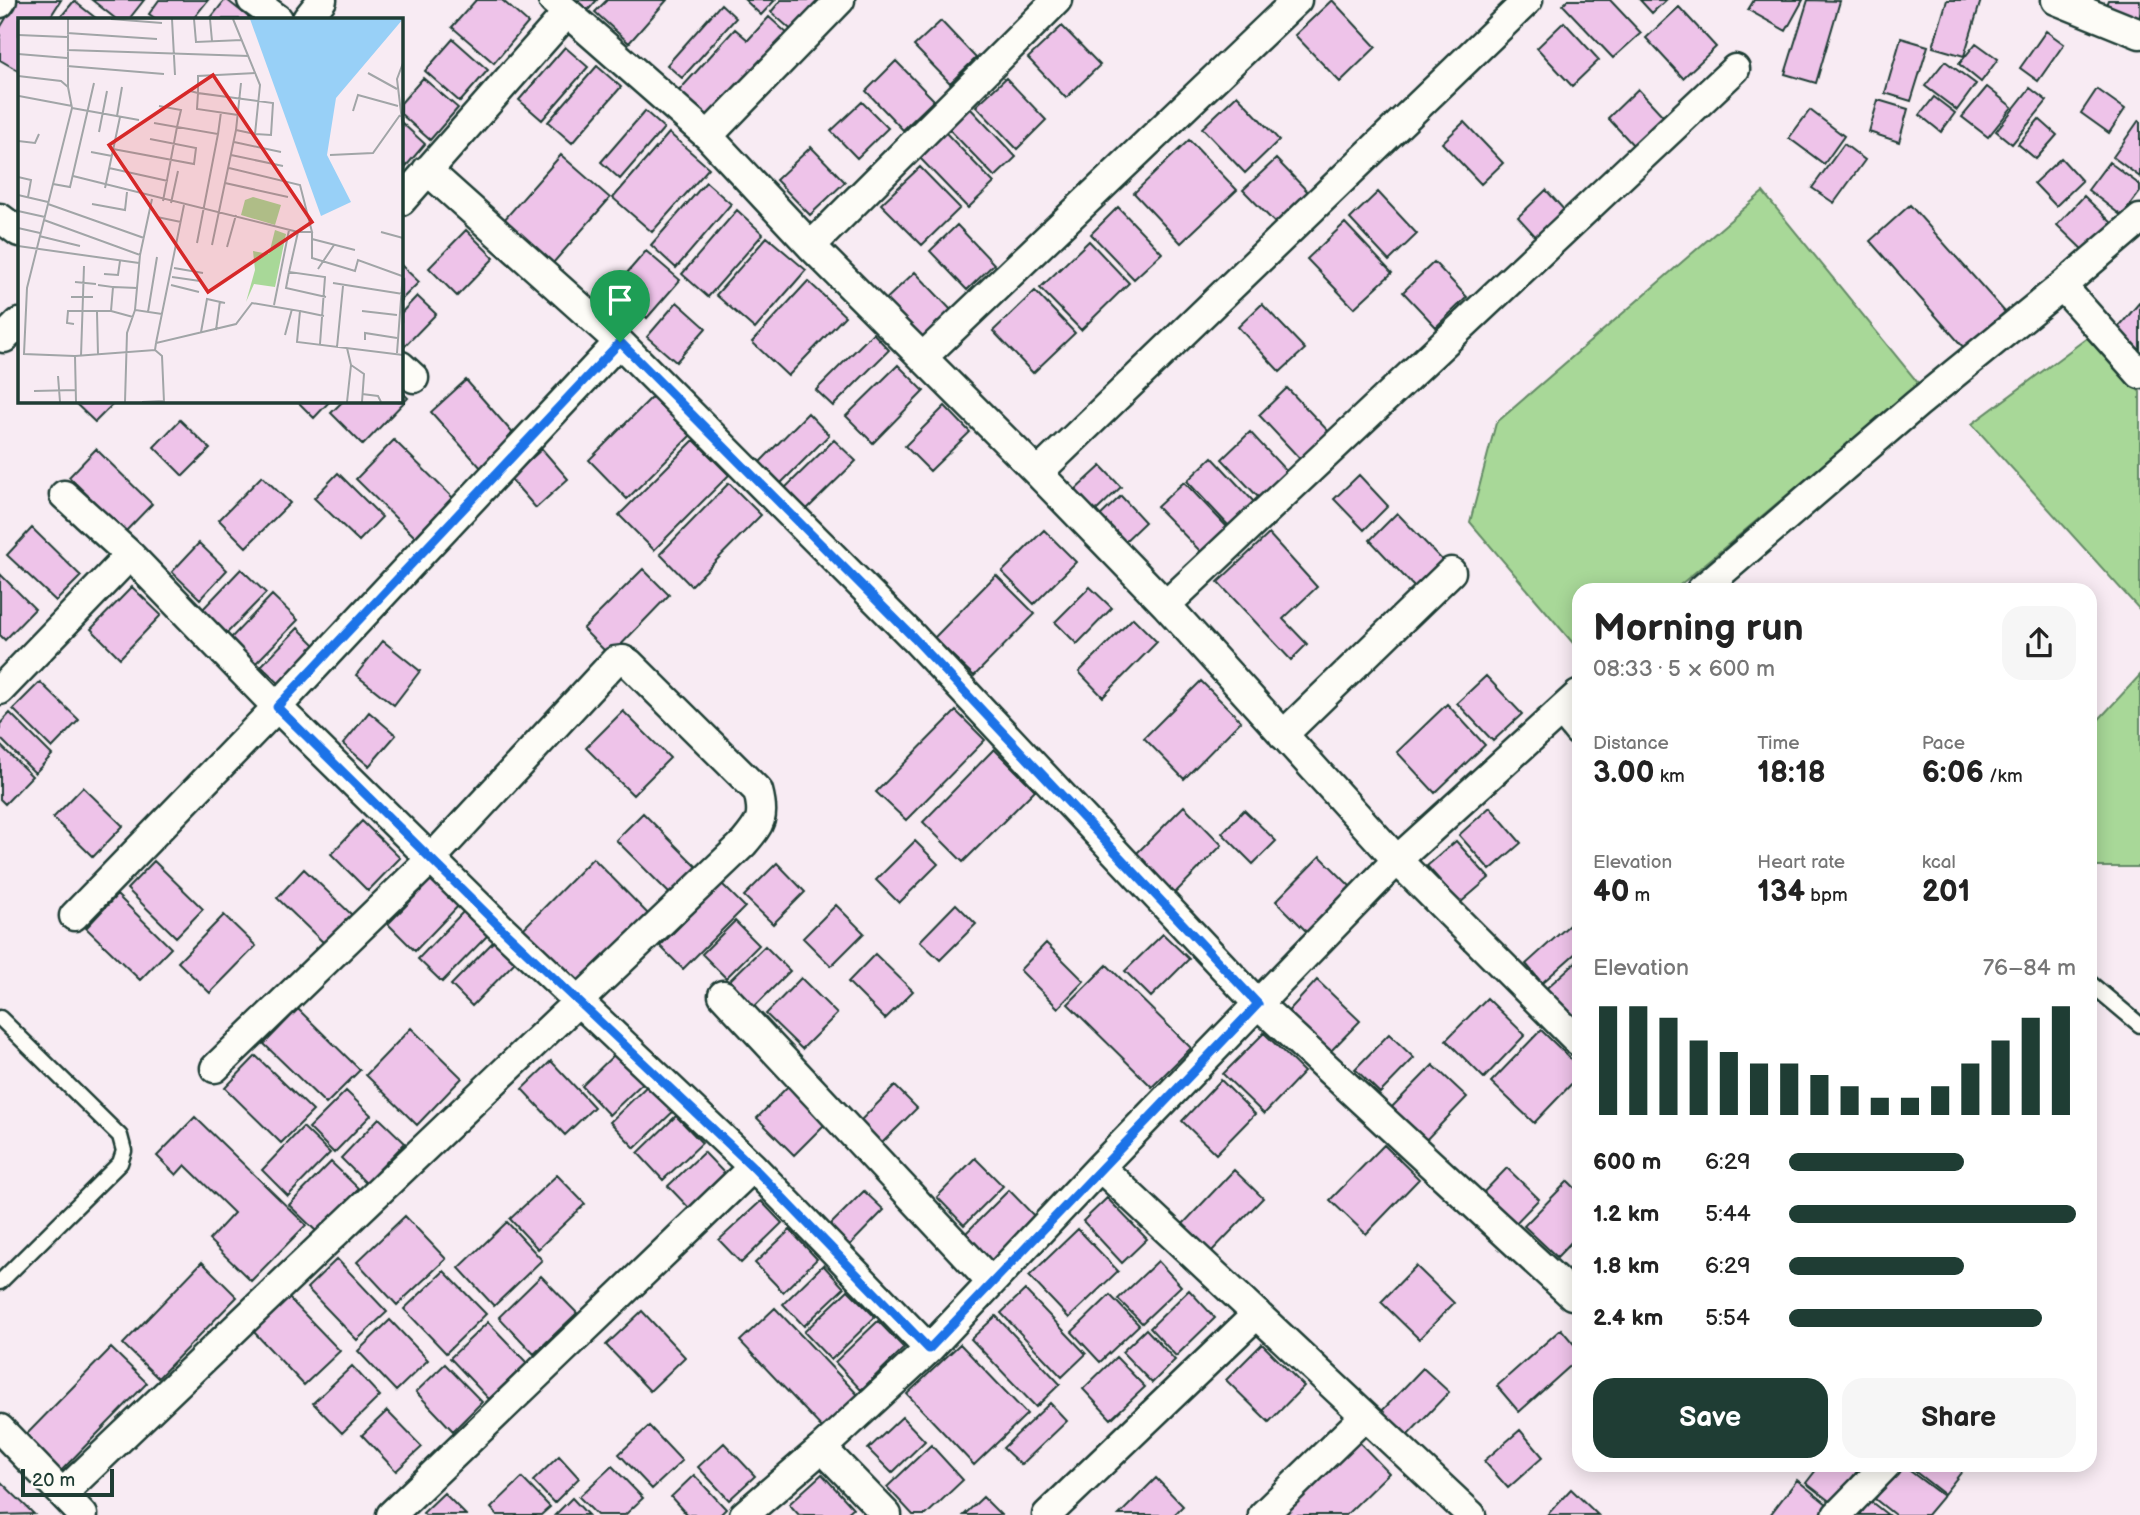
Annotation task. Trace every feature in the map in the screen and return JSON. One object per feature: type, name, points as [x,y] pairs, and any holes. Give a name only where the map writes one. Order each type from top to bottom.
[{"type":"street","points":[[252,0],[277,18]]},
{"type":"street","points":[[308,18],[322,0]]},
{"type":"street","points":[[709,136],[840,0]]},
{"type":"street","points":[[811,246],[1057,0]]},
{"type":"street","points":[[923,357],[1297,0]]},
{"type":"street","points":[[1038,473],[1528,0]]},
{"type":"street","points":[[2056,0],[2140,34]]},
{"type":"street","points":[[402,200],[560,6],[709,136],[811,246],[1166,605],[1397,860],[1572,1035]]},
{"type":"street","points":[[1166,605],[1735,69]]},
{"type":"street","points":[[428,170],[620,342],[914,638],[1258,1004],[1572,1295]]},
{"type":"street","points":[[0,218],[18,231]]},
{"type":"street","points":[[1709,583],[1917,404],[2140,219]]},
{"type":"street","points":[[2062,286],[2140,374]]},
{"type":"street","points":[[74,916],[277,707],[620,342]]},
{"type":"street","points":[[64,495],[130,555],[277,707],[431,859],[753,1167],[929,1349]]},
{"type":"street","points":[[0,690],[130,555]]},
{"type":"street","points":[[1283,735],[1451,572]]},
{"type":"street","points":[[62,1493],[744,843],[759,825],[762,808],[758,791],[629,663],[623,660],[615,661],[431,859],[215,1068]]},
{"type":"street","points":[[744,1515],[822,1448],[929,1349],[1100,1167],[1397,860],[1572,713]]},
{"type":"street","points":[[723,995],[991,1282]]},
{"type":"street","points":[[391,1515],[753,1167]]},
{"type":"street","points":[[1100,1167],[1471,1515]]},
{"type":"street","points":[[1047,1515],[1257,1314]]},
{"type":"street","points":[[1264,1515],[1365,1416]]},
{"type":"street","points":[[0,1429],[83,1515]]},
{"type":"street","points":[[822,1448],[887,1515]]},
{"type":"street","points":[[1837,1515],[1879,1472]]},
{"type":"lane","points":[[2097,989],[2140,1025]]},
{"type":"lane","points":[[0,1018],[120,1136],[124,1151],[120,1163],[0,1282]]},
{"type":"green space","points":[[1763,192],[1919,384],[1682,583],[1572,583],[1572,642],[1470,522],[1496,423]]},
{"type":"green space","points":[[2087,338],[2140,392],[2140,610],[1972,424]]},
{"type":"green space","points":[[2140,675],[2140,867],[2097,867],[2097,721]]},
{"type":"building","points":[[17,0],[61,0],[50,18],[18,18],[18,70],[0,60],[0,28]]},
{"type":"building","points":[[92,0],[144,0],[130,18],[115,18]]},
{"type":"building","points":[[159,0],[208,0],[194,18],[155,18],[149,14]]},
{"type":"building","points":[[227,0],[250,18],[211,18]]},
{"type":"building","points":[[476,0],[502,0],[528,23],[494,63],[452,27]]},
{"type":"building","points":[[563,0],[597,0],[582,17]]},
{"type":"building","points":[[607,0],[667,0],[629,43],[595,12]]},
{"type":"building","points":[[745,0],[775,0],[761,15]]},
{"type":"building","points":[[781,0],[829,0],[797,35],[771,12]]},
{"type":"building","points":[[1332,0],[1376,47],[1340,82],[1295,35]]},
{"type":"building","points":[[1568,0],[1610,0],[1641,33],[1613,58],[1563,5]]},
{"type":"building","points":[[1640,0],[1666,0],[1652,13]]},
{"type":"building","points":[[1754,0],[1803,0],[1786,31],[1748,10]]},
{"type":"building","points":[[1808,0],[1840,1],[1816,83],[1785,74]]},
{"type":"building","points":[[1947,0],[1981,0],[1964,56],[1933,47]]},
{"type":"building","points":[[2108,0],[2140,0],[2140,29],[2103,13]]},
{"type":"building","points":[[74,1],[96,18],[60,18]]},
{"type":"building","points":[[721,4],[736,18],[682,78],[667,65]]},
{"type":"building","points":[[1679,7],[1716,47],[1683,78],[1646,38]]},
{"type":"building","points":[[769,17],[789,35],[708,125],[675,95],[735,29],[748,40]]},
{"type":"building","points":[[941,21],[976,58],[950,83],[914,46]]},
{"type":"building","points":[[1564,22],[1599,60],[1572,86],[1537,48]]},
{"type":"building","points":[[1062,26],[1100,65],[1066,98],[1028,58]]},
{"type":"building","points":[[2046,31],[2064,44],[2038,81],[2020,68]]},
{"type":"building","points":[[1901,38],[1928,46],[1911,101],[1885,93]]},
{"type":"building","points":[[453,39],[488,70],[460,102],[425,71]]},
{"type":"building","points":[[1976,43],[1998,59],[1981,82],[1959,64]]},
{"type":"building","points":[[565,47],[588,67],[542,120],[519,100]]},
{"type":"building","points":[[896,61],[934,100],[903,130],[866,91]]},
{"type":"building","points":[[1945,61],[1976,84],[1957,110],[1925,86]]},
{"type":"building","points":[[597,66],[621,87],[572,143],[548,122]]},
{"type":"building","points":[[423,78],[458,108],[430,140],[402,115],[402,102]]},
{"type":"building","points":[[1006,78],[1046,120],[1017,149],[976,106]]},
{"type":"building","points":[[1987,87],[2012,107],[1988,137],[1962,117]]},
{"type":"building","points":[[2030,88],[2047,101],[2012,144],[1996,131]]},
{"type":"building","points":[[1638,89],[1664,117],[1634,146],[1608,118]]},
{"type":"building","points":[[2097,89],[2125,109],[2109,133],[2081,113]]},
{"type":"building","points":[[1237,95],[1279,140],[1245,173],[1202,128]]},
{"type":"building","points":[[1934,97],[1955,113],[1941,132],[1920,115]]},
{"type":"building","points":[[1878,100],[1908,109],[1899,142],[1869,132]]},
{"type":"building","points":[[862,102],[888,128],[857,158],[831,131]]},
{"type":"building","points":[[969,107],[1016,157],[995,177],[947,127]]},
{"type":"building","points":[[1810,110],[1844,136],[1824,164],[1789,138]]},
{"type":"building","points":[[645,111],[664,128],[620,179],[601,162]]},
{"type":"building","points":[[2039,119],[2057,135],[2036,159],[2018,144]]},
{"type":"building","points":[[2140,121],[2140,177],[2113,157]]},
{"type":"building","points":[[1464,122],[1503,163],[1481,184],[1442,143]]},
{"type":"building","points":[[402,123],[425,144],[402,171]]},
{"type":"building","points":[[945,132],[994,183],[968,208],[919,157]]},
{"type":"building","points":[[669,133],[709,168],[652,232],[613,198]]},
{"type":"building","points":[[1189,140],[1237,190],[1181,243],[1134,193]]},
{"type":"building","points":[[1844,144],[1865,160],[1834,203],[1812,188]]},
{"type":"building","points":[[811,147],[845,182],[810,215],[776,180]]},
{"type":"building","points":[[561,155],[610,198],[546,271],[497,228]]},
{"type":"building","points":[[2061,158],[2082,181],[2056,206],[2034,183]]},
{"type":"building","points":[[1276,159],[1314,198],[1281,229],[1243,190]]},
{"type":"building","points":[[2109,162],[2140,185],[2140,192],[2122,216],[2088,190]]},
{"type":"building","points":[[920,167],[960,208],[922,245],[881,204]]},
{"type":"building","points":[[706,182],[731,204],[676,268],[651,245]]},
{"type":"building","points":[[1546,190],[1566,212],[1538,239],[1518,217]]},
{"type":"building","points":[[1378,192],[1417,234],[1389,261],[1350,219]]},
{"type":"building","points":[[2084,196],[2115,226],[2088,255],[2057,225]]},
{"type":"building","points":[[1910,205],[2005,312],[1964,348],[1870,241]]},
{"type":"building","points":[[1118,207],[1162,253],[1134,279],[1091,234]]},
{"type":"building","points":[[737,210],[763,234],[708,297],[682,274]]},
{"type":"building","points":[[1345,223],[1392,273],[1354,308],[1307,259]]},
{"type":"building","points":[[957,225],[994,264],[967,290],[930,251]]},
{"type":"building","points":[[466,230],[494,258],[457,296],[429,268]]},
{"type":"building","points":[[767,237],[806,270],[755,329],[716,295]]},
{"type":"building","points":[[1089,241],[1129,283],[1081,330],[1040,288]]},
{"type":"building","points":[[646,251],[680,280],[647,318],[614,288]]},
{"type":"building","points":[[1434,262],[1467,297],[1436,327],[1403,292]]},
{"type":"building","points":[[402,266],[419,282],[402,299]]},
{"type":"building","points":[[915,272],[953,312],[918,346],[880,305]]},
{"type":"building","points":[[808,281],[845,316],[788,376],[752,342]]},
{"type":"building","points":[[1035,291],[1075,333],[1033,373],[993,331]]},
{"type":"building","points":[[417,296],[436,314],[402,349],[402,312]]},
{"type":"building","points":[[677,302],[706,328],[676,362],[647,337]]},
{"type":"building","points":[[2140,302],[2140,350],[2116,330]]},
{"type":"building","points":[[1262,304],[1305,349],[1280,372],[1238,327]]},
{"type":"building","points":[[873,333],[889,350],[833,406],[816,390]]},
{"type":"building","points":[[898,365],[924,391],[873,443],[846,416]]},
{"type":"building","points":[[466,380],[517,438],[482,469],[431,412]]},
{"type":"building","points":[[1287,388],[1331,434],[1302,461],[1259,415]]},
{"type":"building","points":[[402,392],[408,398],[363,445],[331,413],[342,402],[402,402]]},
{"type":"building","points":[[655,394],[694,432],[627,499],[589,460]]},
{"type":"building","points":[[74,402],[115,402],[95,422]]},
{"type":"building","points":[[298,402],[329,402],[314,418]]},
{"type":"building","points":[[945,406],[970,432],[930,471],[905,446]]},
{"type":"building","points":[[808,413],[829,435],[780,484],[759,463]]},
{"type":"building","points":[[180,420],[210,449],[183,476],[154,447]]},
{"type":"building","points":[[1250,432],[1288,473],[1260,499],[1222,459]]},
{"type":"building","points":[[394,440],[453,498],[415,537],[356,479]]},
{"type":"building","points":[[694,440],[729,475],[654,550],[619,515]]},
{"type":"building","points":[[834,440],[856,461],[807,509],[785,488]]},
{"type":"building","points":[[96,449],[152,504],[125,532],[69,477]]},
{"type":"building","points":[[542,449],[568,479],[536,508],[510,478]]},
{"type":"building","points":[[1212,457],[1254,502],[1229,526],[1187,481]]},
{"type":"building","points":[[1101,466],[1121,487],[1095,512],[1074,491]]},
{"type":"building","points":[[338,473],[382,517],[359,541],[314,498]]},
{"type":"building","points":[[1359,475],[1388,506],[1364,530],[1334,499]]},
{"type":"building","points":[[262,476],[290,503],[246,547],[219,520]]},
{"type":"building","points":[[1184,482],[1229,529],[1203,554],[1157,507]]},
{"type":"building","points":[[729,483],[761,515],[691,586],[660,554]]},
{"type":"building","points":[[1121,496],[1145,522],[1121,545],[1097,519]]},
{"type":"building","points":[[1397,513],[1444,562],[1416,589],[1370,540]]},
{"type":"building","points":[[32,528],[81,576],[56,601],[7,555]]},
{"type":"building","points":[[1044,530],[1076,562],[1034,604],[1002,572]]},
{"type":"building","points":[[1269,534],[1317,587],[1283,619],[1307,644],[1291,660],[1218,582]]},
{"type":"building","points":[[199,543],[227,570],[200,599],[172,572]]},
{"type":"building","points":[[241,569],[266,593],[226,634],[202,610]]},
{"type":"building","points":[[643,569],[669,595],[610,656],[583,629]]},
{"type":"building","points":[[0,574],[35,609],[5,640],[0,635]]},
{"type":"building","points":[[996,575],[1035,614],[974,676],[934,638]]},
{"type":"building","points":[[132,587],[161,615],[120,658],[91,629]]},
{"type":"building","points":[[1090,587],[1112,608],[1077,644],[1055,622]]},
{"type":"building","points":[[272,595],[298,620],[256,663],[231,638]]},
{"type":"building","points":[[1133,618],[1157,642],[1103,697],[1079,672]]},
{"type":"building","points":[[298,628],[323,653],[287,691],[261,666]]},
{"type":"building","points":[[383,641],[420,671],[394,705],[356,675]]},
{"type":"building","points":[[1486,676],[1522,714],[1493,741],[1457,703]]},
{"type":"building","points":[[1201,681],[1241,721],[1184,779],[1144,738]]},
{"type":"building","points":[[40,682],[79,720],[52,748],[13,709]]},
{"type":"building","points":[[1447,704],[1485,745],[1435,793],[1397,752]]},
{"type":"building","points":[[623,711],[670,758],[633,795],[586,748]]},
{"type":"building","points":[[956,711],[985,740],[906,820],[876,792]]},
{"type":"building","points":[[369,712],[396,735],[369,766],[343,744]]},
{"type":"building","points":[[10,713],[52,755],[35,773],[0,738],[0,724]]},
{"type":"building","points":[[0,745],[32,776],[5,804],[0,799]]},
{"type":"building","points":[[994,749],[1035,790],[963,862],[923,822]]},
{"type":"building","points":[[83,787],[123,826],[93,857],[53,818]]},
{"type":"building","points":[[1184,806],[1222,845],[1167,901],[1128,862]]},
{"type":"building","points":[[1490,807],[1521,843],[1490,870],[1459,835]]},
{"type":"building","points":[[1244,810],[1276,841],[1253,864],[1222,833]]},
{"type":"building","points":[[643,813],[702,872],[675,899],[616,840]]},
{"type":"building","points":[[362,821],[400,858],[368,891],[331,854]]},
{"type":"building","points":[[915,841],[938,864],[899,903],[876,880]]},
{"type":"building","points":[[1456,841],[1489,878],[1460,903],[1427,866]]},
{"type":"building","points":[[1320,856],[1352,888],[1308,933],[1276,901]]},
{"type":"building","points":[[593,858],[652,918],[577,994],[518,934]]},
{"type":"building","points":[[154,861],[203,909],[176,937],[127,889]]},
{"type":"building","points":[[777,863],[805,892],[773,924],[744,896]]},
{"type":"building","points":[[304,869],[353,916],[325,944],[277,898]]},
{"type":"building","points":[[435,876],[462,902],[415,951],[388,924]]},
{"type":"building","points":[[722,884],[745,907],[683,969],[660,946]]},
{"type":"building","points":[[117,895],[171,948],[140,980],[86,928]]},
{"type":"building","points":[[956,904],[976,924],[940,960],[920,941]]},
{"type":"building","points":[[836,905],[864,933],[831,966],[803,938]]},
{"type":"building","points":[[464,911],[488,935],[442,982],[418,959]]},
{"type":"building","points":[[224,915],[256,946],[210,993],[178,962]]},
{"type":"building","points":[[735,921],[759,945],[726,978],[702,954]]},
{"type":"building","points":[[1572,922],[1572,956],[1542,983],[1526,964]]},
{"type":"building","points":[[1163,934],[1189,959],[1151,997],[1125,971]]},
{"type":"building","points":[[496,939],[517,960],[472,1006],[451,985]]},
{"type":"building","points":[[1046,943],[1084,981],[1058,1008],[1020,970]]},
{"type":"building","points":[[765,946],[790,971],[753,1008],[727,983]]},
{"type":"building","points":[[875,954],[913,991],[885,1019],[848,982]]},
{"type":"building","points":[[1107,965],[1191,1048],[1152,1087],[1068,1004]]},
{"type":"building","points":[[1572,965],[1572,1026],[1540,994]]},
{"type":"building","points":[[801,978],[837,1014],[802,1049],[766,1014]]},
{"type":"building","points":[[1317,980],[1360,1021],[1325,1057],[1283,1017]]},
{"type":"building","points":[[1487,998],[1525,1035],[1484,1078],[1446,1040]]},
{"type":"building","points":[[298,1009],[360,1070],[326,1104],[264,1044]]},
{"type":"building","points":[[411,1028],[462,1078],[417,1125],[366,1075]]},
{"type":"building","points":[[1541,1030],[1572,1060],[1572,1083],[1534,1123],[1491,1082]]},
{"type":"building","points":[[1264,1033],[1304,1072],[1264,1114],[1223,1074]]},
{"type":"building","points":[[1389,1034],[1414,1058],[1380,1093],[1355,1069]]},
{"type":"building","points":[[620,1049],[648,1078],[609,1115],[582,1086]]},
{"type":"building","points":[[256,1056],[313,1111],[281,1143],[225,1088]]},
{"type":"building","points":[[551,1061],[594,1107],[565,1135],[522,1089]]},
{"type":"building","points":[[1433,1065],[1467,1097],[1423,1143],[1389,1110]]},
{"type":"building","points":[[653,1080],[678,1107],[635,1148],[610,1122]]},
{"type":"building","points":[[794,1080],[832,1117],[794,1155],[757,1118]]},
{"type":"building","points":[[1221,1080],[1255,1114],[1216,1154],[1182,1121]]},
{"type":"building","points":[[895,1086],[917,1108],[881,1144],[859,1122]]},
{"type":"building","points":[[346,1091],[371,1115],[334,1153],[309,1128]]},
{"type":"building","points":[[676,1116],[702,1143],[663,1180],[638,1153]]},
{"type":"building","points":[[195,1117],[306,1225],[251,1281],[209,1240],[234,1213],[185,1165],[176,1175],[157,1156]]},
{"type":"building","points":[[379,1118],[405,1143],[366,1183],[341,1158]]},
{"type":"building","points":[[303,1127],[330,1153],[288,1196],[262,1170]]},
{"type":"building","points":[[1384,1145],[1419,1179],[1366,1234],[1330,1200]]},
{"type":"building","points":[[704,1152],[726,1175],[690,1209],[668,1186]]},
{"type":"building","points":[[975,1158],[1003,1186],[964,1225],[937,1197]]},
{"type":"building","points":[[331,1162],[359,1189],[317,1232],[289,1205]]},
{"type":"building","points":[[1507,1168],[1539,1199],[1509,1230],[1477,1199]]},
{"type":"building","points":[[1234,1170],[1263,1198],[1209,1254],[1181,1226]]},
{"type":"building","points":[[557,1175],[585,1204],[538,1249],[510,1219]]},
{"type":"building","points":[[1568,1181],[1572,1185],[1572,1241],[1557,1257],[1524,1226]]},
{"type":"building","points":[[1009,1190],[1041,1223],[994,1271],[961,1238]]},
{"type":"building","points":[[864,1191],[884,1210],[845,1250],[825,1230]]},
{"type":"building","points":[[1107,1198],[1147,1239],[1122,1263],[1083,1221]]},
{"type":"building","points":[[761,1201],[782,1223],[741,1263],[719,1240]]},
{"type":"building","points":[[405,1216],[446,1259],[397,1305],[357,1262]]},
{"type":"building","points":[[507,1222],[542,1260],[494,1306],[459,1268]]},
{"type":"building","points":[[1078,1229],[1118,1271],[1069,1318],[1029,1276]]},
{"type":"building","points":[[790,1230],[817,1259],[783,1292],[755,1263]]},
{"type":"building","points":[[337,1259],[387,1312],[357,1340],[307,1288]]},
{"type":"building","points":[[1158,1261],[1181,1286],[1142,1323],[1118,1299]]},
{"type":"building","points":[[202,1262],[237,1297],[158,1378],[123,1344]]},
{"type":"building","points":[[823,1265],[844,1288],[804,1326],[783,1304]]},
{"type":"building","points":[[1416,1266],[1454,1303],[1419,1339],[1381,1302]]},
{"type":"building","points":[[444,1271],[486,1314],[446,1353],[404,1309]]},
{"type":"building","points":[[541,1276],[577,1313],[534,1354],[499,1317]]},
{"type":"building","points":[[848,1290],[875,1317],[831,1360],[804,1332]]},
{"type":"building","points":[[1025,1290],[1086,1354],[1062,1377],[1001,1313]]},
{"type":"building","points":[[1189,1290],[1215,1318],[1176,1356],[1150,1328]]},
{"type":"building","points":[[1110,1295],[1139,1325],[1100,1362],[1072,1332]]},
{"type":"building","points":[[287,1296],[340,1351],[304,1385],[252,1330]]},
{"type":"building","points":[[775,1308],[860,1397],[825,1431],[740,1341]]},
{"type":"building","points":[[642,1311],[685,1357],[650,1391],[606,1345]]},
{"type":"building","points":[[996,1316],[1060,1384],[1036,1407],[971,1339]]},
{"type":"building","points":[[390,1320],[428,1360],[396,1391],[358,1351]]},
{"type":"building","points":[[878,1321],[904,1348],[861,1390],[835,1362]]},
{"type":"building","points":[[488,1322],[527,1363],[489,1399],[450,1358]]},
{"type":"building","points":[[1146,1329],[1175,1360],[1152,1383],[1122,1352]]},
{"type":"building","points":[[1561,1329],[1572,1342],[1572,1364],[1519,1412],[1497,1386]]},
{"type":"building","points":[[960,1344],[1027,1414],[974,1465],[907,1394]]},
{"type":"building","points":[[1262,1344],[1304,1386],[1269,1422],[1226,1380]]},
{"type":"building","points":[[111,1348],[147,1383],[58,1474],[22,1439]]},
{"type":"building","points":[[1116,1357],[1145,1387],[1111,1419],[1083,1389]]},
{"type":"building","points":[[445,1364],[482,1402],[453,1431],[416,1392]]},
{"type":"building","points":[[352,1366],[380,1396],[342,1433],[313,1403]]},
{"type":"building","points":[[1423,1368],[1449,1392],[1403,1440],[1378,1415]]},
{"type":"building","points":[[1050,1403],[1067,1421],[1021,1465],[1003,1448]]},
{"type":"building","points":[[387,1411],[422,1447],[396,1471],[362,1435]]},
{"type":"building","points":[[902,1417],[925,1441],[892,1473],[868,1449]]},
{"type":"building","points":[[649,1426],[682,1461],[652,1489],[619,1454]]},
{"type":"building","points":[[1520,1430],[1543,1457],[1508,1488],[1484,1461]]},
{"type":"building","points":[[1356,1439],[1389,1473],[1346,1515],[1280,1515]]},
{"type":"building","points":[[724,1443],[755,1476],[729,1500],[698,1467]]},
{"type":"building","points":[[931,1445],[963,1480],[926,1515],[913,1515],[887,1487]]},
{"type":"building","points":[[559,1456],[579,1478],[554,1503],[533,1481]]},
{"type":"building","points":[[612,1466],[643,1498],[625,1515],[597,1515],[579,1497]]},
{"type":"building","points":[[1815,1472],[1856,1472],[1832,1503],[1806,1483]]},
{"type":"building","points":[[1896,1472],[1911,1472],[1943,1496],[1927,1515],[1895,1515],[1875,1499]]},
{"type":"building","points":[[1916,1472],[1961,1472],[1944,1494]]},
{"type":"building","points":[[822,1474],[853,1508],[845,1515],[799,1515],[789,1504]]},
{"type":"building","points":[[694,1475],[726,1509],[720,1515],[687,1515],[671,1497]]},
{"type":"building","points":[[522,1478],[550,1507],[541,1515],[497,1515],[491,1508]]},
{"type":"building","points":[[1156,1478],[1183,1506],[1174,1515],[1119,1515]]},
{"type":"building","points":[[1797,1480],[1828,1505],[1820,1515],[1770,1515]]},
{"type":"building","points":[[1,1482],[34,1514],[0,1515]]},
{"type":"building","points":[[1571,1489],[1598,1515],[1547,1515]]},
{"type":"building","points":[[444,1493],[466,1515],[423,1513]]},
{"type":"building","points":[[983,1497],[1001,1515],[964,1515]]},
{"type":"building","points":[[572,1498],[588,1515],[555,1515]]},
{"type":"building","points":[[1870,1501],[1888,1515],[1860,1515]]},
{"type":"route","points":[[620,342],[914,638],[1258,1004],[929,1349],[753,1167],[499,926],[277,707],[620,342]]}]
